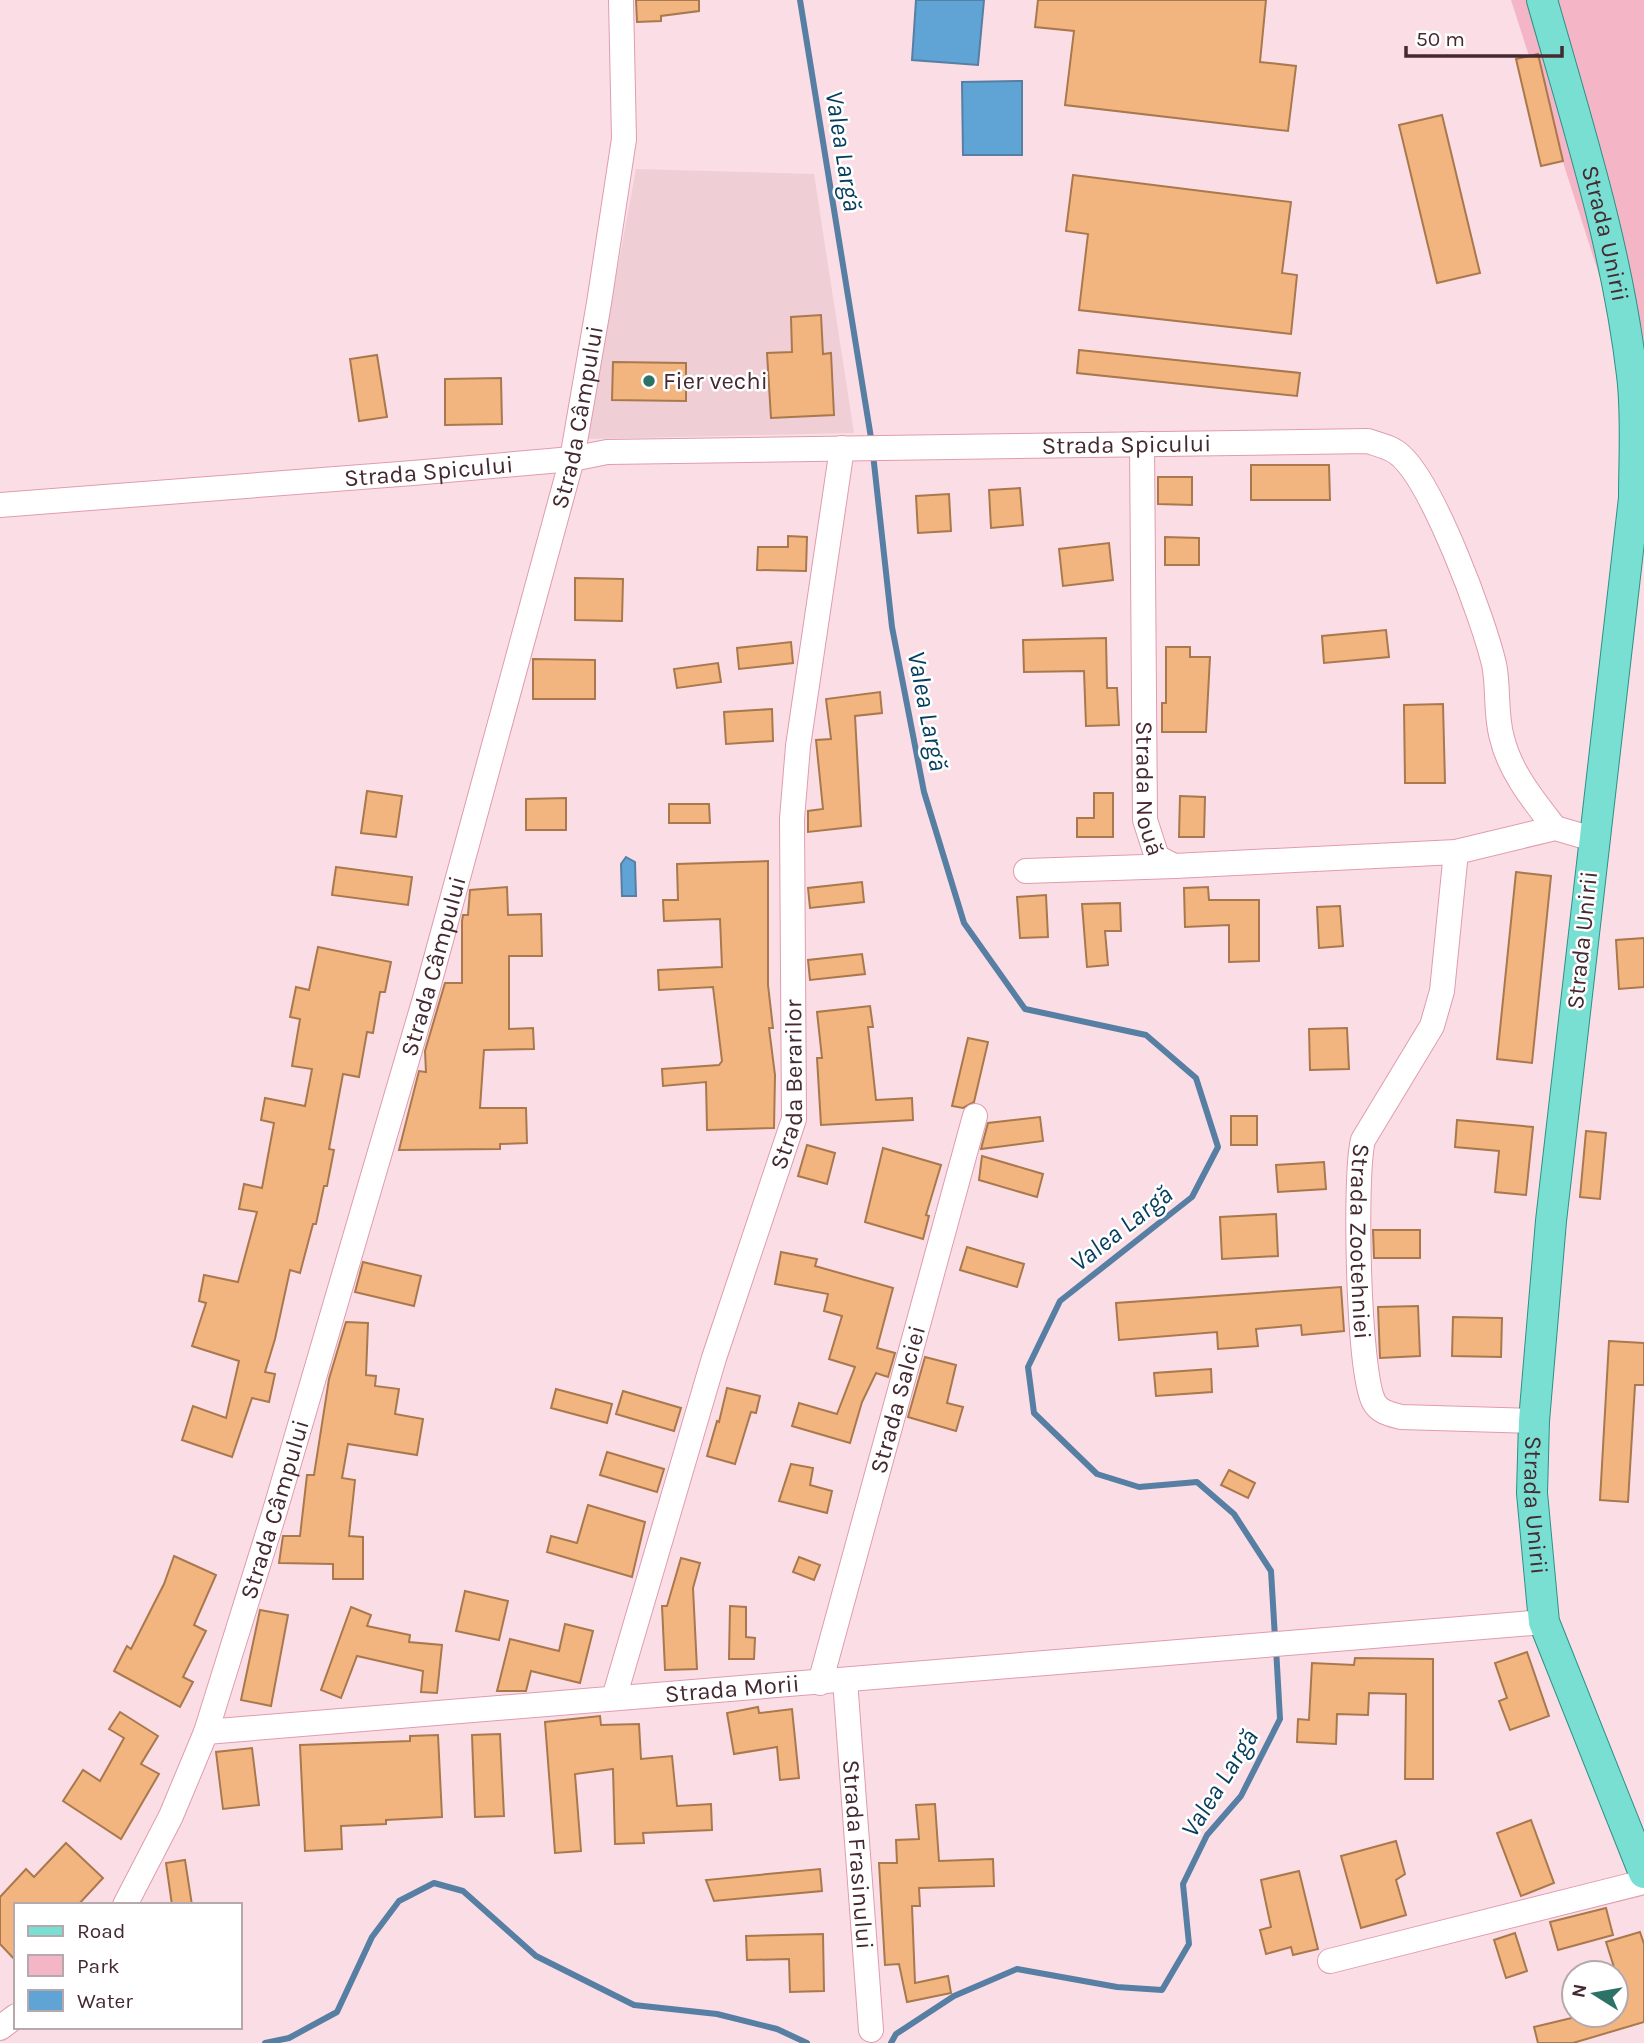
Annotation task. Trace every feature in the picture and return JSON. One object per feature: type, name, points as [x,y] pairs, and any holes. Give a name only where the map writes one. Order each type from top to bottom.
[{"type":"main road","name":"Strada Unirii","points":[[1542,0],[1602,213],[1633,377],[1634,498],[1551,1221],[1534,1422],[1532,1493],[1544,1622],[1644,1873]]},
{"type":"street","name":"Strada Câmpului","points":[[126,1903],[171,1816],[206,1732],[278,1501],[426,995],[572,459],[600,303],[624,139],[621,0]]},
{"type":"street","name":"Strada Spicului","points":[[0,505],[572,459],[607,452],[1367,441],[1389,447],[1402,456],[1429,498],[1456,555],[1494,664],[1502,738],[1526,790],[1555,828]]},
{"type":"street","name":"Strada Nouă","points":[[1142,444],[1145,820],[1157,857],[1174,866],[1456,852],[1555,828],[1593,839]]},
{"type":"street","name":"Strada Berarilor","points":[[614,1698],[714,1358],[794,1119],[792,819],[798,746],[851,448]]},
{"type":"street","name":"Strada Zootehniei","points":[[1456,852],[1442,991],[1432,1026],[1363,1139],[1359,1156],[1357,1198],[1366,1369],[1373,1401],[1382,1411],[1401,1417],[1534,1422]]},
{"type":"street","points":[[1026,871],[1174,866]]},
{"type":"street","name":"Strada Salciei","points":[[820,1683],[975,1116]]},
{"type":"street","name":"Strada Morii","points":[[206,1732],[1544,1622]]},
{"type":"street","name":"Strada Frasinului","points":[[845,1680],[871,2030]]},
{"type":"street","points":[[1330,1962],[1644,1882]]},
{"type":"street","points":[[0,2028],[14,2017]]},
{"type":"shaded area","points":[[636,169],[814,174],[854,433],[586,439]]},
{"type":"green space","points":[[1511,0],[1644,0],[1644,415]]},
{"type":"water","points":[[916,0],[984,0],[978,65],[912,60]]},
{"type":"water","points":[[1022,81],[1022,155],[963,155],[962,82]]},
{"type":"water","points":[[626,857],[635,862],[636,896],[622,896],[621,864]]},
{"type":"building","points":[[636,0],[699,0],[699,11],[661,16],[661,21],[637,22]]},
{"type":"building","points":[[1038,0],[1266,0],[1260,62],[1296,66],[1288,131],[1065,105],[1074,31],[1035,27]]},
{"type":"building","points":[[1538,54],[1563,161],[1541,166],[1516,59]]},
{"type":"building","points":[[1442,115],[1480,273],[1437,283],[1399,125]]},
{"type":"building","points":[[1073,175],[1291,202],[1282,273],[1297,275],[1291,334],[1079,310],[1088,234],[1066,231]]},
{"type":"building","points":[[821,315],[823,354],[831,353],[834,415],[771,418],[767,353],[792,352],[791,317]]},
{"type":"building","points":[[1079,350],[1300,373],[1297,396],[1077,373]]},
{"type":"building","points":[[377,355],[387,417],[359,421],[350,359]]},
{"type":"building","name":"Fier vechi","points":[[613,362],[686,363],[686,401],[612,400]]},
{"type":"building","points":[[501,378],[502,424],[445,425],[445,379]]},
{"type":"building","points":[[1251,465],[1329,465],[1330,500],[1251,500]]},
{"type":"building","points":[[1158,477],[1192,477],[1192,505],[1158,504]]},
{"type":"building","points":[[1020,488],[1023,525],[991,528],[989,490]]},
{"type":"building","points":[[949,494],[951,531],[918,533],[916,496]]},
{"type":"building","points":[[788,536],[807,537],[806,571],[757,570],[758,547],[788,547]]},
{"type":"building","points":[[1165,537],[1199,538],[1199,565],[1165,565]]},
{"type":"building","points":[[1109,543],[1113,580],[1063,586],[1059,549]]},
{"type":"building","points":[[575,578],[623,579],[622,621],[575,620]]},
{"type":"building","points":[[1386,630],[1389,657],[1324,663],[1322,636]]},
{"type":"building","points":[[1106,638],[1107,688],[1117,688],[1119,725],[1086,726],[1084,671],[1024,672],[1023,640]]},
{"type":"building","points":[[791,642],[793,663],[739,669],[737,648]]},
{"type":"building","points":[[1166,647],[1190,647],[1190,657],[1210,657],[1206,732],[1162,732],[1162,703],[1166,703]]},
{"type":"building","points":[[533,659],[595,660],[595,699],[533,699]]},
{"type":"building","points":[[718,663],[721,682],[677,688],[674,669]]},
{"type":"building","points":[[880,692],[882,713],[855,716],[861,826],[808,832],[808,811],[823,809],[816,740],[831,739],[826,699]]},
{"type":"building","points":[[1443,704],[1445,783],[1405,783],[1404,705]]},
{"type":"building","points":[[772,709],[773,741],[726,744],[724,712]]},
{"type":"building","points":[[367,791],[402,796],[396,837],[361,833]]},
{"type":"building","points":[[1094,793],[1113,793],[1113,837],[1077,837],[1077,818],[1094,818]]},
{"type":"building","points":[[1180,796],[1205,797],[1204,837],[1179,837]]},
{"type":"building","points":[[566,798],[566,830],[526,830],[526,799]]},
{"type":"building","points":[[669,804],[709,804],[710,823],[669,823]]},
{"type":"building","points":[[768,861],[768,985],[773,1028],[769,1028],[775,1075],[774,1128],[707,1130],[706,1082],[663,1086],[662,1069],[719,1065],[722,1061],[713,987],[659,990],[658,970],[722,967],[720,919],[664,921],[663,900],[678,900],[677,864]]},
{"type":"building","points":[[336,867],[412,877],[408,905],[332,895]]},
{"type":"building","points":[[1516,872],[1551,876],[1532,1063],[1497,1059]]},
{"type":"building","points":[[862,882],[864,902],[810,908],[808,888]]},
{"type":"building","points":[[507,887],[508,915],[541,914],[542,956],[509,956],[509,1029],[533,1028],[534,1049],[484,1050],[480,1108],[526,1108],[527,1143],[500,1144],[500,1149],[399,1150],[419,1071],[426,1072],[425,1051],[445,983],[462,983],[462,921],[463,915],[468,915],[470,890]]},
{"type":"building","points":[[1208,887],[1209,900],[1259,900],[1259,961],[1229,962],[1229,925],[1185,927],[1184,888]]},
{"type":"building","points":[[1046,895],[1048,937],[1020,938],[1017,897]]},
{"type":"building","points":[[1120,903],[1121,931],[1105,931],[1108,965],[1087,967],[1082,904]]},
{"type":"building","points":[[1340,906],[1343,946],[1319,948],[1317,907]]},
{"type":"building","points":[[1644,938],[1644,987],[1619,989],[1616,940]]},
{"type":"building","points":[[318,947],[391,962],[385,992],[380,992],[373,1033],[367,1032],[359,1077],[343,1074],[329,1149],[334,1150],[327,1186],[324,1186],[316,1224],[313,1224],[300,1273],[290,1270],[265,1372],[275,1374],[269,1402],[252,1398],[232,1457],[182,1440],[193,1406],[226,1418],[239,1361],[192,1346],[206,1303],[199,1301],[204,1275],[238,1282],[257,1212],[239,1209],[244,1184],[262,1188],[274,1123],[261,1120],[265,1098],[305,1106],[312,1069],[292,1066],[300,1019],[290,1017],[296,987],[309,990]]},
{"type":"building","points":[[862,954],[865,974],[810,980],[808,960]]},
{"type":"building","points":[[870,1006],[873,1027],[868,1027],[876,1100],[912,1098],[913,1120],[821,1125],[817,1058],[822,1058],[817,1012]]},
{"type":"building","points":[[1347,1028],[1349,1069],[1310,1070],[1309,1029]]},
{"type":"building","points":[[968,1038],[988,1042],[974,1102],[963,1108],[952,1106]]},
{"type":"building","points":[[1231,1116],[1257,1116],[1257,1145],[1231,1145]]},
{"type":"building","points":[[1040,1117],[1043,1141],[981,1149],[988,1123]]},
{"type":"building","points":[[1457,1120],[1533,1127],[1526,1195],[1495,1192],[1499,1151],[1455,1147]]},
{"type":"building","points":[[1586,1131],[1606,1133],[1600,1199],[1580,1197]]},
{"type":"building","points":[[807,1145],[835,1153],[827,1184],[798,1176]]},
{"type":"building","points":[[883,1148],[941,1165],[926,1215],[929,1216],[923,1239],[865,1222]]},
{"type":"building","points":[[982,1156],[1043,1174],[1037,1197],[979,1180]]},
{"type":"building","points":[[1324,1162],[1326,1189],[1278,1192],[1276,1165]]},
{"type":"building","points":[[1276,1214],[1278,1256],[1222,1259],[1220,1217]]},
{"type":"building","points":[[1373,1230],[1420,1230],[1420,1258],[1374,1258]]},
{"type":"building","points":[[967,1247],[1024,1264],[1017,1287],[960,1270]]},
{"type":"building","points":[[781,1252],[817,1259],[815,1266],[893,1288],[877,1348],[895,1353],[888,1377],[876,1373],[862,1402],[850,1443],[792,1426],[799,1403],[837,1414],[855,1367],[829,1359],[842,1316],[824,1311],[828,1294],[775,1284]]},
{"type":"building","points":[[363,1262],[421,1276],[414,1306],[355,1292]]},
{"type":"building","points":[[1341,1287],[1344,1331],[1302,1335],[1301,1325],[1256,1329],[1258,1346],[1218,1349],[1217,1332],[1119,1340],[1116,1303]]},
{"type":"building","points":[[1418,1306],[1420,1356],[1380,1358],[1378,1307]]},
{"type":"building","points":[[1453,1317],[1502,1318],[1501,1357],[1452,1356]]},
{"type":"building","points":[[346,1322],[368,1323],[366,1375],[376,1376],[375,1386],[399,1389],[395,1414],[423,1419],[417,1455],[348,1444],[342,1478],[355,1480],[349,1536],[363,1537],[363,1579],[333,1579],[333,1564],[279,1563],[283,1536],[300,1536],[307,1475],[314,1475],[329,1379]]},
{"type":"building","points":[[1609,1341],[1644,1343],[1644,1385],[1635,1385],[1628,1502],[1600,1500]]},
{"type":"building","points":[[925,1357],[956,1365],[947,1403],[963,1407],[956,1431],[908,1417]]},
{"type":"building","points":[[1211,1369],[1212,1392],[1156,1396],[1154,1373]]},
{"type":"building","points":[[727,1388],[760,1396],[756,1413],[751,1412],[735,1464],[707,1456]]},
{"type":"building","points":[[556,1389],[612,1404],[607,1423],[551,1408]]},
{"type":"building","points":[[623,1391],[681,1408],[674,1431],[616,1414]]},
{"type":"building","points":[[607,1452],[664,1469],[657,1492],[600,1475]]},
{"type":"building","points":[[791,1464],[813,1468],[810,1485],[832,1491],[827,1513],[779,1501]]},
{"type":"building","points":[[1229,1470],[1255,1483],[1248,1498],[1221,1485]]},
{"type":"building","points":[[588,1505],[645,1522],[632,1577],[547,1552],[551,1536],[577,1543]]},
{"type":"building","points":[[174,1556],[216,1575],[194,1625],[206,1631],[183,1677],[193,1682],[180,1707],[114,1671],[127,1646],[131,1649],[164,1584]]},
{"type":"building","points":[[799,1557],[820,1565],[814,1580],[793,1572]]},
{"type":"building","points":[[681,1558],[700,1563],[693,1588],[697,1669],[665,1670],[662,1606],[667,1606]]},
{"type":"building","points":[[465,1591],[508,1601],[499,1640],[456,1631]]},
{"type":"building","points":[[730,1606],[746,1607],[746,1637],[755,1638],[754,1659],[729,1659]]},
{"type":"building","points":[[351,1607],[371,1615],[367,1626],[410,1635],[409,1642],[442,1645],[437,1693],[421,1692],[423,1671],[357,1656],[341,1698],[321,1690]]},
{"type":"building","points":[[260,1610],[288,1615],[271,1706],[241,1700]]},
{"type":"building","points":[[565,1624],[593,1631],[580,1683],[531,1671],[526,1691],[497,1691],[510,1639],[559,1651]]},
{"type":"building","points":[[1527,1652],[1549,1716],[1510,1730],[1499,1701],[1507,1698],[1495,1663]]},
{"type":"building","points":[[1355,1658],[1433,1659],[1433,1779],[1405,1779],[1406,1694],[1369,1693],[1368,1715],[1337,1714],[1336,1744],[1297,1742],[1298,1719],[1309,1720],[1312,1663],[1354,1665]]},
{"type":"building","points":[[758,1707],[759,1713],[792,1709],[799,1778],[780,1780],[777,1747],[734,1754],[727,1713]]},
{"type":"building","points":[[120,1712],[158,1736],[141,1764],[159,1774],[121,1839],[63,1801],[83,1770],[100,1781],[124,1738],[109,1729]]},
{"type":"building","points":[[600,1716],[601,1725],[639,1724],[641,1759],[672,1756],[677,1806],[711,1804],[712,1830],[643,1833],[644,1843],[615,1844],[613,1769],[575,1774],[581,1851],[555,1853],[545,1722]]},
{"type":"building","points":[[500,1734],[504,1816],[475,1817],[472,1735]]},
{"type":"building","points":[[438,1735],[442,1817],[341,1826],[342,1849],[305,1851],[300,1745],[410,1741],[410,1736]]},
{"type":"building","points":[[252,1748],[259,1805],[223,1809],[216,1752]]},
{"type":"building","points":[[935,1804],[939,1861],[993,1859],[994,1886],[919,1888],[920,1906],[912,1906],[915,1983],[948,1976],[951,1993],[907,2002],[899,1964],[885,1965],[879,1863],[897,1863],[896,1840],[919,1839],[916,1805]]},
{"type":"building","points":[[1531,1820],[1554,1883],[1521,1896],[1497,1833]]},
{"type":"building","points":[[1396,1841],[1405,1874],[1396,1880],[1406,1915],[1361,1928],[1341,1856]]},
{"type":"building","points":[[66,1843],[103,1878],[80,1903],[14,1903],[14,1959],[0,1944],[0,1897],[26,1869],[34,1877]]},
{"type":"building","points":[[185,1860],[192,1903],[172,1903],[166,1863]]},
{"type":"building","points":[[820,1869],[822,1891],[714,1901],[706,1880]]},
{"type":"building","points":[[1299,1871],[1318,1949],[1293,1955],[1291,1947],[1266,1954],[1260,1930],[1271,1927],[1261,1880]]},
{"type":"building","points":[[1606,1908],[1613,1935],[1558,1950],[1550,1922]]},
{"type":"building","points":[[1640,1932],[1644,1944],[1644,2022],[1630,2026],[1630,1959],[1611,1959],[1606,1942]]},
{"type":"building","points":[[1515,1933],[1527,1971],[1506,1978],[1494,1940]]},
{"type":"building","points":[[823,1934],[824,1991],[790,1992],[789,1959],[747,1960],[746,1936]]},
{"type":"building","points":[[1560,2021],[1560,2029],[1620,2029],[1573,2043],[1538,2043],[1534,2027]]},
{"type":"waterway","name":"Valea Largă","points":[[800,0],[872,444]]},
{"type":"waterway","name":"Valea Largă","points":[[873,454],[892,627],[924,792],[964,923],[1025,1009],[1146,1035],[1196,1078],[1218,1147],[1192,1197],[1060,1301],[1028,1367],[1034,1413],[1097,1474],[1139,1487],[1197,1482],[1234,1514],[1271,1571],[1275,1638]]},
{"type":"waterway","name":"Valea Largă","points":[[891,2043],[896,2034],[954,1996],[1017,1969],[1117,1987],[1162,1990],[1189,1944],[1183,1884],[1207,1835],[1241,1796],[1280,1719],[1276,1648]]},
{"type":"waterway","points":[[265,2043],[289,2038],[337,2012],[372,1937],[399,1901],[434,1883],[463,1891],[536,1956],[634,2005],[717,2014],[777,2029],[807,2043]]},
{"type":"place","name":"Fier vechi","points":[[649,381]]}]
